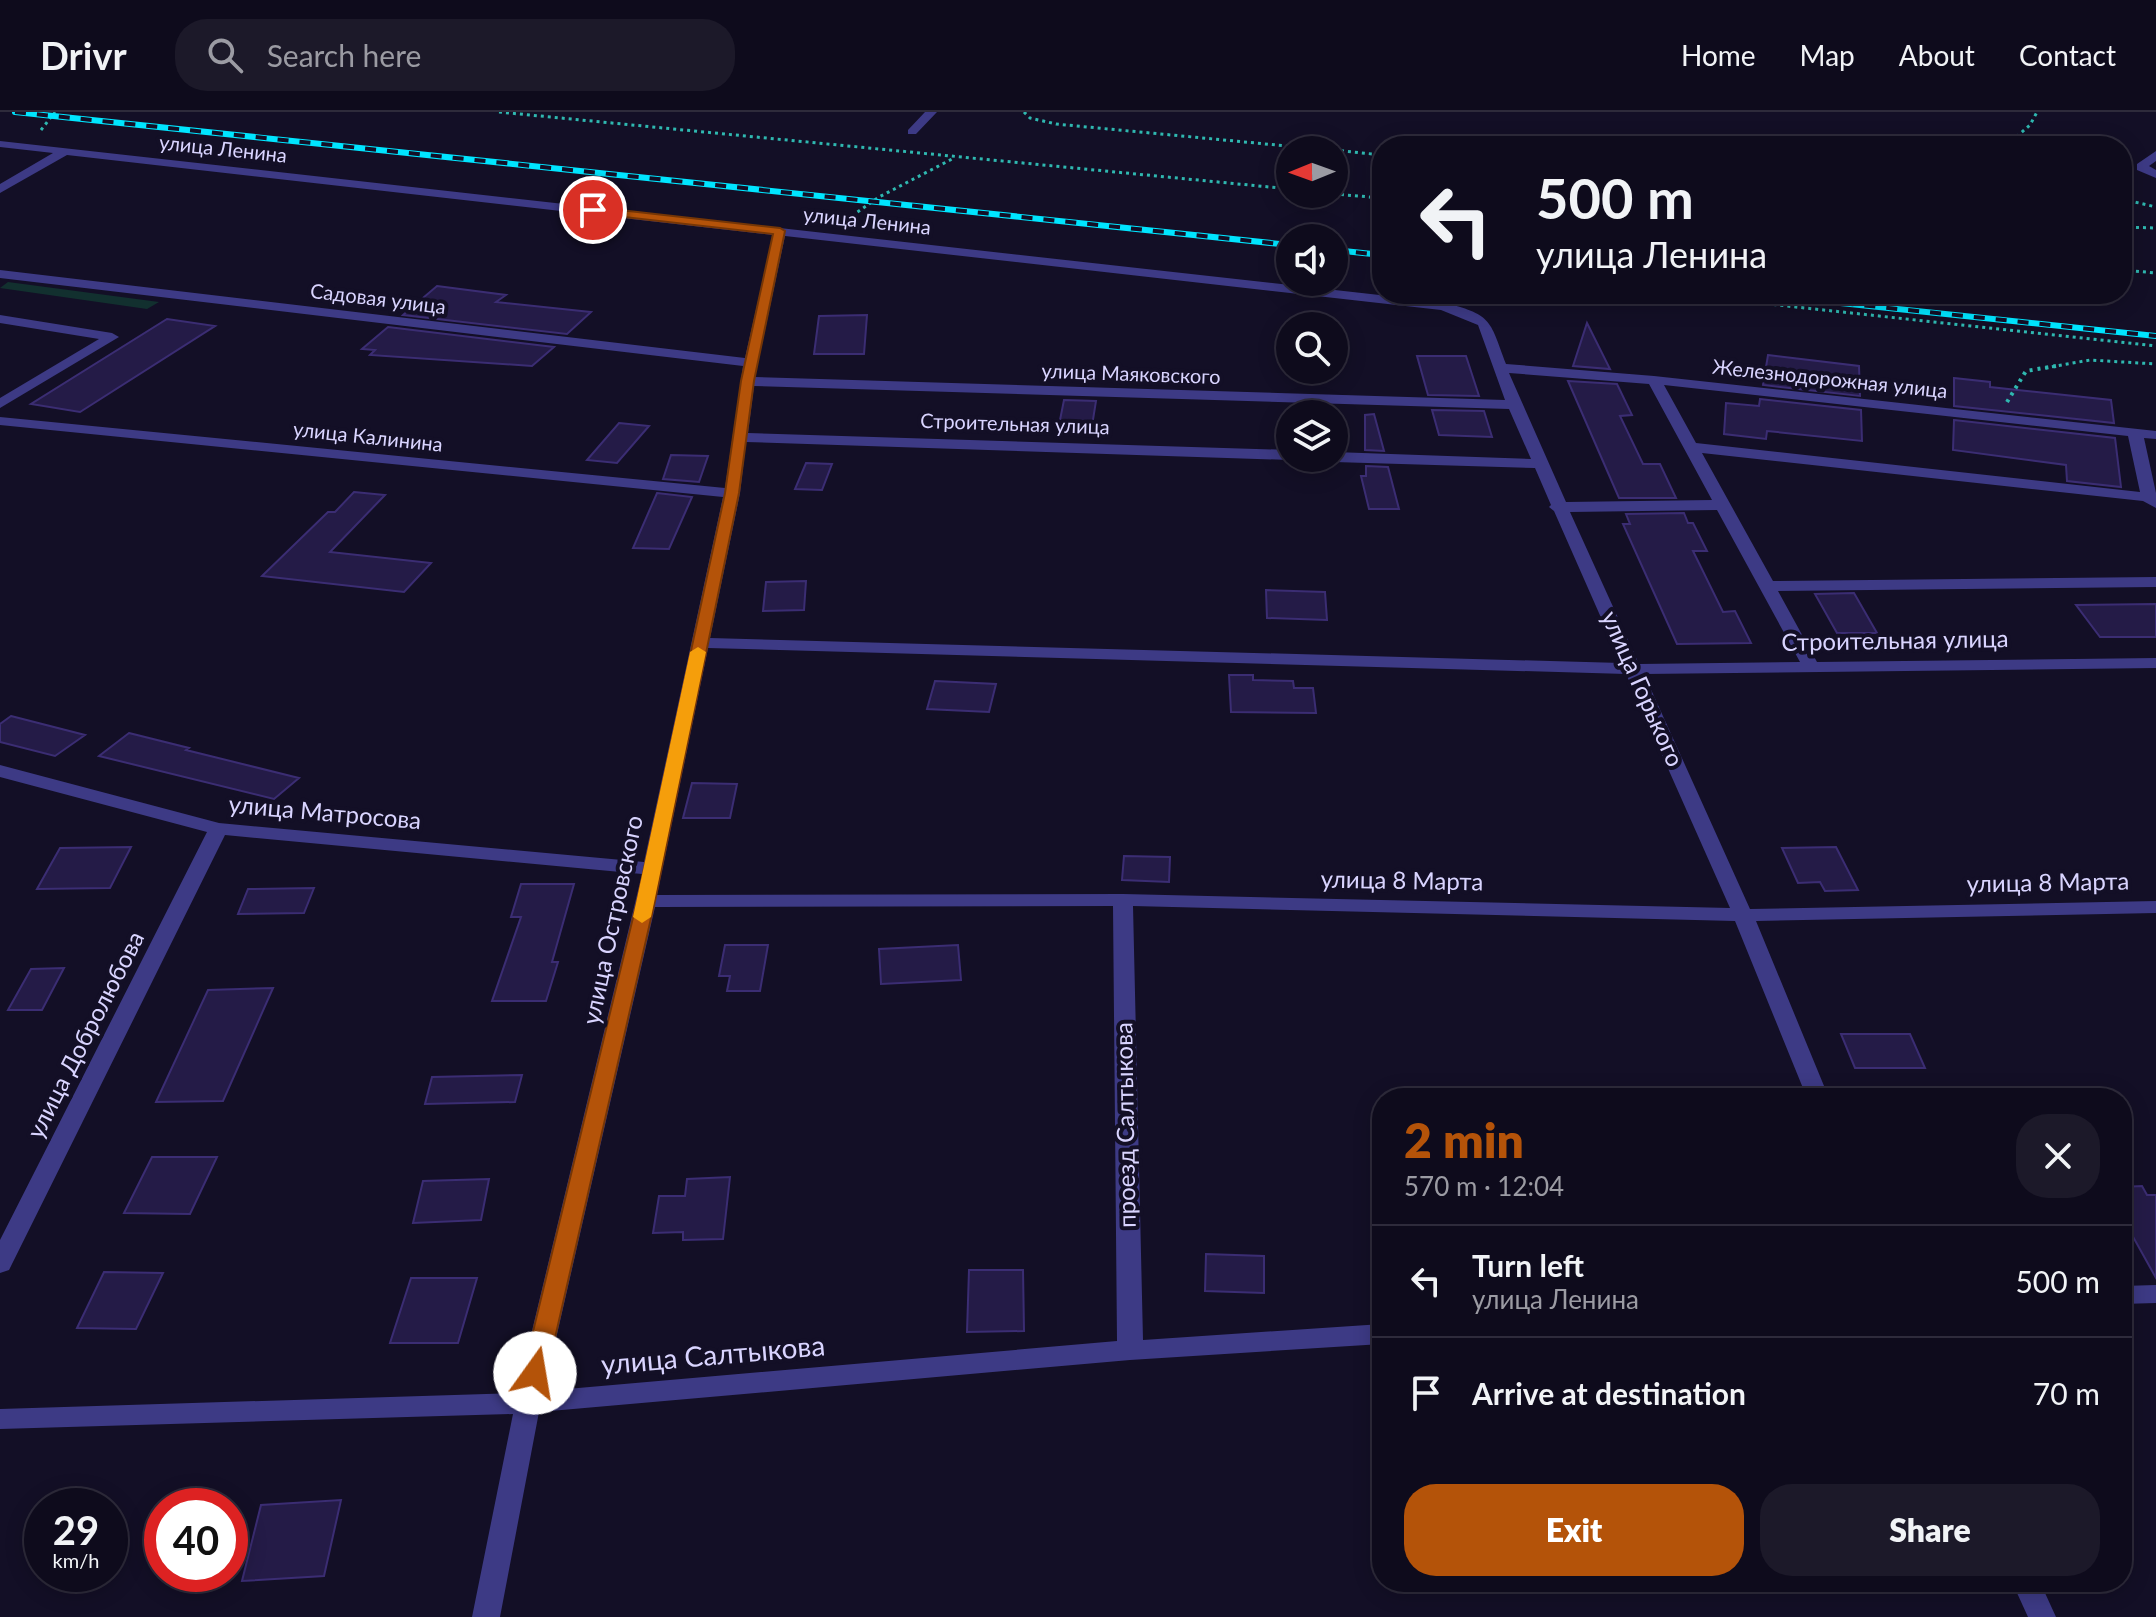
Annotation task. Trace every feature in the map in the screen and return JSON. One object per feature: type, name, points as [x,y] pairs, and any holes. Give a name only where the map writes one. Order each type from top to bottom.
[{"type":"street","points":[[912,132],[931,112]]},
{"type":"street","name":"улица Ленина","points":[[0,144],[1372,298]]},
{"type":"street","points":[[0,189],[65,151]]},
{"type":"street","points":[[2156,155],[2141,167],[2156,174]]},
{"type":"street","name":"улица Островского","points":[[486,1617],[528,1403],[646,901],[732,493],[749,372],[780,231]]},
{"type":"street","name":"Садовая улица","points":[[2,275],[749,372]]},
{"type":"street","name":"улица Ленина","points":[[1424,304],[1442,306]]},
{"type":"street","name":"улица Горького","points":[[1442,306],[1464,312],[1484,323],[1498,368],[1557,507],[1635,669],[1743,915],[1814,1088]]},
{"type":"street","points":[[0,319],[112,337],[0,404]]},
{"type":"street","name":"Железнодорожная улица","points":[[1498,368],[1654,380],[2156,435]]},
{"type":"street","name":"улица Маяковского","points":[[749,372],[1514,405]]},
{"type":"street","points":[[1654,380],[1811,666]]},
{"type":"street","name":"улица Калинина","points":[[0,421],[732,493]]},
{"type":"street","points":[[1689,447],[2154,500],[2135,433]]},
{"type":"street","name":"Строительная улица","points":[[739,437],[1276,455]]},
{"type":"street","points":[[1348,457],[1539,464]]},
{"type":"street","points":[[1557,507],[1722,505]]},
{"type":"street","points":[[1767,586],[2156,582]]},
{"type":"street","name":"Строительная улица","points":[[699,643],[1635,669],[2156,663]]},
{"type":"street","name":"улица Матросова","points":[[0,771],[218,829],[652,869]]},
{"type":"street","name":"улица Добролюбова","points":[[0,1264],[218,829]]},
{"type":"street","name":"улица 8 Марта","points":[[646,901],[1123,900],[1743,915],[2156,907]]},
{"type":"street","name":"проезд Салтыкова","points":[[1123,900],[1130,1350]]},
{"type":"street","points":[[2132,1295],[2156,1294]]},
{"type":"street","name":"улица Салтыкова","points":[[0,1419],[528,1403],[1130,1350],[1372,1335]]},
{"type":"street","points":[[2031,1592],[2042,1617]]},
{"type":"path","points":[[499,112],[1276,188]]},
{"type":"path","points":[[1024,112],[1030,118],[1056,124],[1276,145]]},
{"type":"path","points":[[2017,136],[2030,125],[2037,112]]},
{"type":"path","points":[[1348,152],[1372,154]]},
{"type":"path","points":[[821,236],[876,202],[879,197],[955,157]]},
{"type":"path","points":[[1348,195],[1372,197]]},
{"type":"path","points":[[2132,201],[2156,207]]},
{"type":"path","points":[[2132,227],[2156,228]]},
{"type":"path","points":[[2132,271],[2156,273]]},
{"type":"path","points":[[1768,304],[2156,346]]},
{"type":"path","points":[[1998,417],[2026,371],[2090,360],[2156,364]]},
{"type":"green space","points":[[8,282],[159,302],[147,309],[0,288]]},
{"type":"building","points":[[437,286],[506,295],[496,302],[591,312],[567,334],[403,315]]},
{"type":"building","points":[[867,315],[864,354],[814,354],[819,316]]},
{"type":"building","points":[[167,319],[215,326],[80,412],[31,404]]},
{"type":"building","points":[[1587,323],[1610,369],[1573,366]]},
{"type":"building","points":[[388,327],[554,347],[532,366],[370,355],[375,350],[362,349]]},
{"type":"building","points":[[1768,355],[1859,366],[1860,396],[1763,385]]},
{"type":"building","points":[[1417,356],[1466,356],[1479,396],[1428,395]]},
{"type":"building","points":[[1954,378],[1990,382],[1990,387],[2111,400],[2114,423],[1954,406]]},
{"type":"building","points":[[1568,381],[1617,384],[1632,415],[1620,416],[1643,464],[1660,464],[1676,498],[1619,498]]},
{"type":"building","points":[[1760,399],[1861,410],[1862,441],[1767,431],[1766,439],[1724,434],[1726,403],[1759,406]]},
{"type":"building","points":[[1064,400],[1096,401],[1092,426],[1059,425]]},
{"type":"building","points":[[1432,410],[1484,411],[1492,437],[1439,435]]},
{"type":"building","points":[[1374,414],[1384,451],[1365,450],[1365,415]]},
{"type":"building","points":[[1954,420],[2115,438],[2121,487],[2067,481],[2066,465],[1953,450]]},
{"type":"building","points":[[619,423],[649,426],[617,463],[587,460]]},
{"type":"building","points":[[671,455],[708,456],[699,482],[663,479]]},
{"type":"building","points":[[806,463],[832,464],[822,490],[795,489]]},
{"type":"building","points":[[1366,466],[1388,467],[1399,509],[1369,509],[1361,476],[1366,476]]},
{"type":"building","points":[[354,492],[385,495],[330,552],[431,563],[404,592],[262,576],[328,512],[335,512]]},
{"type":"building","points":[[657,493],[692,497],[669,549],[633,548]]},
{"type":"building","points":[[1684,513],[1688,523],[1693,523],[1707,551],[1693,551],[1723,612],[1735,611],[1751,643],[1677,644],[1623,524],[1630,524],[1626,514]]},
{"type":"building","points":[[806,581],[804,610],[763,611],[766,582]]},
{"type":"building","points":[[1266,590],[1325,592],[1327,620],[1267,618]]},
{"type":"building","points":[[1854,593],[1877,633],[1837,633],[1815,594]]},
{"type":"building","points":[[2156,604],[2156,637],[2100,637],[2076,605]]},
{"type":"building","points":[[1229,675],[1253,675],[1253,680],[1293,681],[1294,688],[1313,688],[1316,713],[1231,712]]},
{"type":"building","points":[[935,681],[996,684],[989,712],[927,709]]},
{"type":"building","points":[[11,716],[85,735],[55,756],[0,742],[0,724]]},
{"type":"building","points":[[129,733],[299,778],[274,799],[99,756]]},
{"type":"building","points":[[692,783],[737,784],[730,818],[683,818]]},
{"type":"building","points":[[131,847],[110,888],[37,889],[60,848]]},
{"type":"building","points":[[1836,847],[1858,890],[1825,891],[1820,882],[1798,883],[1782,848]]},
{"type":"building","points":[[1124,856],[1170,857],[1169,882],[1122,880]]},
{"type":"building","points":[[521,884],[574,884],[552,962],[558,962],[546,1001],[492,1001],[521,917],[511,917]]},
{"type":"building","points":[[314,888],[304,913],[238,914],[248,889]]},
{"type":"building","points":[[725,945],[768,945],[760,991],[727,991],[730,976],[719,976]]},
{"type":"building","points":[[958,945],[961,980],[881,984],[879,949]]},
{"type":"building","points":[[64,968],[42,1010],[8,1010],[31,969]]},
{"type":"building","points":[[273,988],[223,1101],[156,1102],[208,990]]},
{"type":"building","points":[[1841,1034],[1910,1034],[1925,1068],[1855,1068]]},
{"type":"building","points":[[522,1075],[515,1102],[425,1104],[432,1077]]},
{"type":"building","points":[[152,1157],[217,1157],[190,1214],[124,1213]]},
{"type":"building","points":[[730,1177],[723,1239],[683,1240],[683,1232],[653,1233],[659,1196],[685,1196],[687,1179]]},
{"type":"building","points":[[489,1179],[481,1220],[413,1223],[423,1181]]},
{"type":"building","points":[[2132,1186],[2142,1186],[2147,1195],[2156,1195],[2156,1278],[2132,1235]]},
{"type":"building","points":[[1206,1254],[1264,1256],[1264,1293],[1205,1291]]},
{"type":"building","points":[[969,1270],[1023,1270],[1024,1331],[967,1332]]},
{"type":"building","points":[[104,1272],[163,1273],[136,1329],[77,1328]]},
{"type":"building","points":[[411,1278],[477,1278],[458,1343],[390,1343]]},
{"type":"building","points":[[341,1500],[324,1576],[248,1581],[248,1557],[261,1505]]},
{"type":"railway","points":[[15,112],[1276,244]]},
{"type":"railway","points":[[1348,251],[1372,254]]},
{"type":"railway","points":[[1850,304],[2156,336]]},
{"type":"slow traffic","points":[[642,917],[698,652]]},
{"type":"route","points":[[535,1373],[646,901],[732,493],[747,381],[780,231],[593,210]]}]
